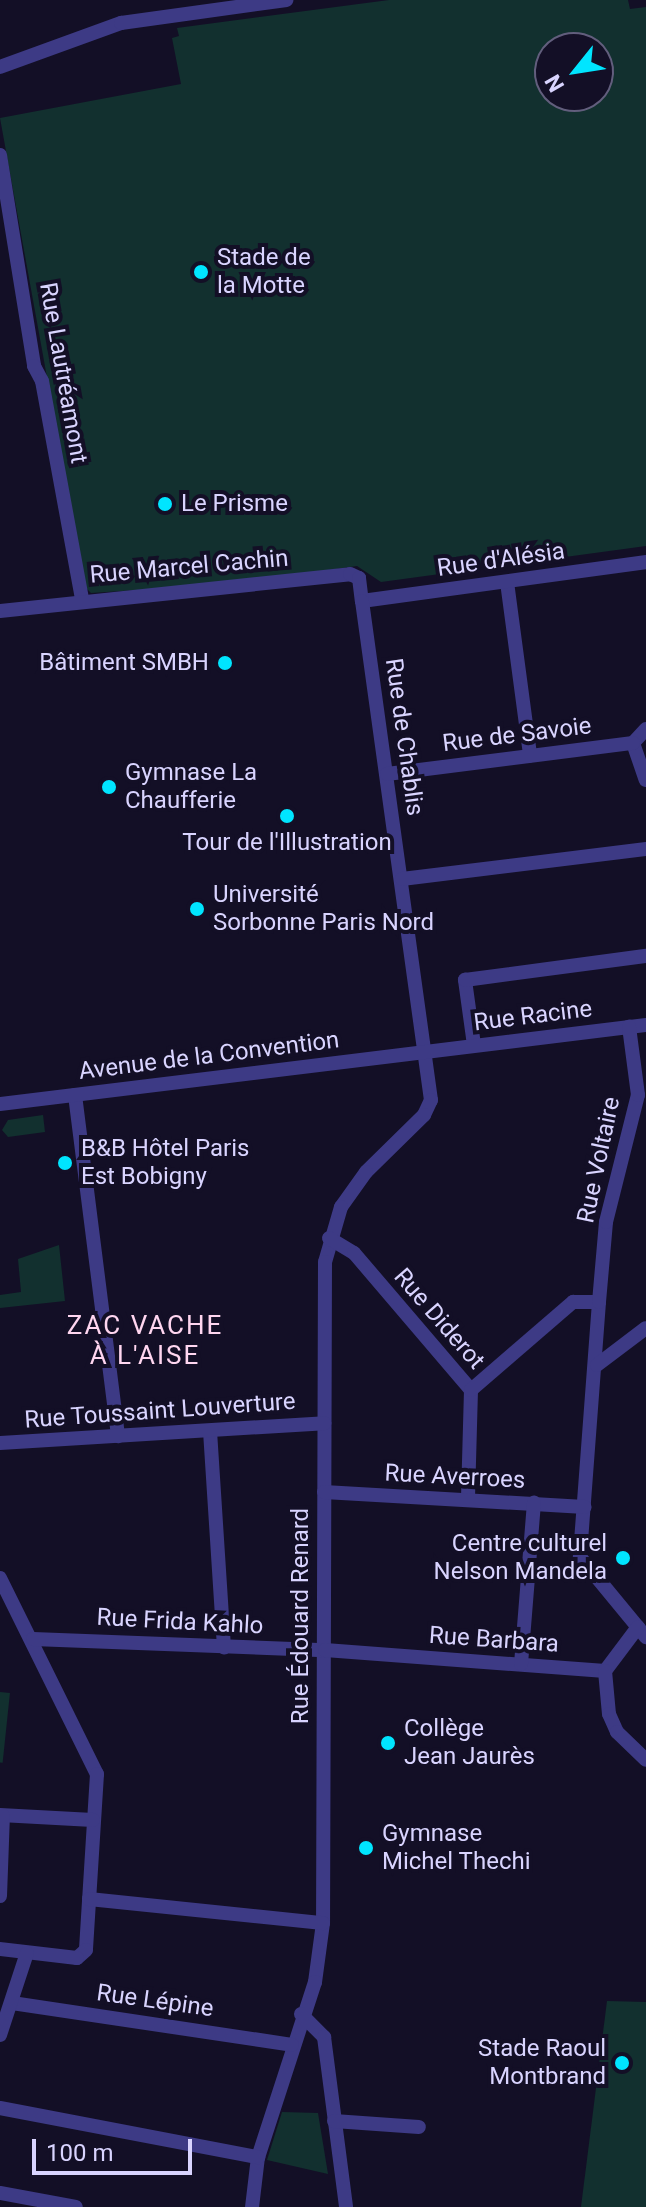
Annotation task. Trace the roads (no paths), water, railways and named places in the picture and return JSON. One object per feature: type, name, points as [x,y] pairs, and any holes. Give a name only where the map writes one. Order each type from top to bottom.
[{"type":"street","points":[[0,67],[121,23],[286,0]]},
{"type":"street","name":"Rue Lautréamont","points":[[0,155],[34,366],[42,381],[82,599]]},
{"type":"street","name":"Rue d'Alésia","points":[[362,601],[646,562]]},
{"type":"street","name":"Rue Marcel Cachin","points":[[0,611],[82,599],[187,594],[350,574],[359,578],[362,601]]},
{"type":"street","points":[[507,582],[530,755]]},
{"type":"street","name":"Rue de Chablis","points":[[362,601],[424,1052]]},
{"type":"street","points":[[646,729],[633,743],[646,780]]},
{"type":"street","name":"Rue de Savoie","points":[[387,774],[633,743]]},
{"type":"street","points":[[402,879],[646,849]]},
{"type":"street","points":[[474,1045],[465,980],[646,956]]},
{"type":"street","name":"Rue Racine","points":[[424,1052],[646,1025]]},
{"type":"street","name":"Rue Voltaire","points":[[629,1027],[638,1095],[606,1222],[580,1557],[642,1632]]},
{"type":"street","name":"Avenue de la Convention","points":[[0,1104],[424,1052]]},
{"type":"street","name":"Rue Édouard Renard","points":[[252,2207],[258,2157],[301,2014],[315,1982],[323,1923],[324,1423],[329,1238],[352,1190],[429,1109],[424,1052]]},
{"type":"street","points":[[75,1095],[118,1436]]},
{"type":"street","name":"Rue Diderot","points":[[329,1238],[354,1253],[471,1390],[468,1499]]},
{"type":"street","points":[[471,1390],[573,1302],[599,1302]]},
{"type":"street","points":[[597,1365],[646,1328]]},
{"type":"street","name":"Rue Toussaint Louverture","points":[[0,1443],[324,1423]]},
{"type":"street","points":[[210,1431],[224,1648]]},
{"type":"street","name":"Rue Averroes","points":[[324,1492],[585,1507]]},
{"type":"street","points":[[521,1664],[534,1503]]},
{"type":"street","points":[[0,1578],[93,1759],[89,1899],[82,1955],[0,1949]]},
{"type":"street","points":[[642,1632],[605,1671],[609,1714],[617,1732],[646,1760]]},
{"type":"street","name":"Rue Frida Kahlo","points":[[33,1639],[325,1650]]},
{"type":"street","name":"Rue Barbara","points":[[325,1650],[605,1671]]},
{"type":"street","points":[[0,1896],[2,1816],[93,1820]]},
{"type":"street","points":[[89,1899],[323,1923]]},
{"type":"street","points":[[0,2035],[27,1953]]},
{"type":"street","name":"Rue Lépine","points":[[12,2003],[292,2045]]},
{"type":"street","points":[[301,2014],[324,2037],[346,2207]]},
{"type":"street","points":[[0,2108],[258,2157]]},
{"type":"street","points":[[334,2121],[419,2127]]},
{"type":"street","points":[[0,2193],[76,2207]]},
{"type":"place","name":"Stade de la Motte","points":[[201,272]]},
{"type":"place","name":"Le Prisme","points":[[165,504]]},
{"type":"place","name":"Bâtiment SMBH","points":[[225,663]]},
{"type":"place","name":"Gymnase La Chaufferie","points":[[109,787]]},
{"type":"place","name":"Tour de l'Illustration","points":[[287,816]]},
{"type":"place","name":"Université Sorbonne Paris Nord","points":[[197,909]]},
{"type":"place","name":"B&B Hôtel Paris Est Bobigny","points":[[65,1163]]},
{"type":"place","name":"Centre culturel Nelson Mandela","points":[[623,1558]]},
{"type":"place","name":"Collège Jean Jaurès","points":[[388,1743]]},
{"type":"place","name":"Gymnase Michel Thechi","points":[[366,1848]]},
{"type":"place","name":"Stade Raoul Montbrand","points":[[622,2063]]},
{"type":"district","name":"ZAC VACHE À L'AISE","points":[[145,1341]]}]
